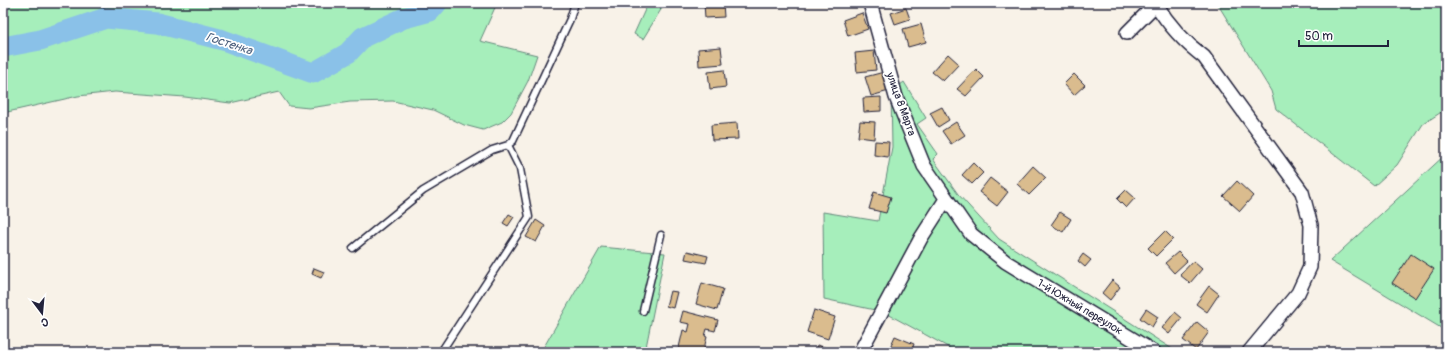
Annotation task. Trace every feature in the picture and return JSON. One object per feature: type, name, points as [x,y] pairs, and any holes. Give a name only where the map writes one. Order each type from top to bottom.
[{"type":"street","name":"улица 8 Марта","points":[[870,3],[896,97],[924,166],[971,234],[1006,262]]},
{"type":"street","points":[[1127,33],[1156,4],[1166,22],[1189,46],[1204,57],[1302,192],[1311,225],[1310,267],[1298,293],[1249,352]]},
{"type":"street","points":[[860,352],[921,238],[946,199]]},
{"type":"street","name":"1-й Южный переулок","points":[[1006,262],[1154,352]]},
{"type":"lane","points":[[353,248],[422,190],[492,150],[508,145],[513,140],[570,19],[575,3]]},
{"type":"lane","points":[[441,352],[529,217],[520,168],[508,145]]},
{"type":"lane","points":[[643,311],[661,235]]},
{"type":"green space","points":[[3,3],[497,3],[480,41],[537,55],[528,81],[511,113],[502,122],[483,130],[464,125],[433,110],[393,101],[350,102],[309,108],[289,106],[279,92],[230,103],[185,97],[115,92],[78,96],[3,113]]},
{"type":"green space","points":[[648,3],[665,3],[643,39],[634,34]]},
{"type":"green space","points":[[1217,3],[1446,3],[1446,109],[1423,124],[1397,165],[1374,186],[1276,109],[1271,91]]},
{"type":"green space","points":[[904,82],[926,118],[917,124],[938,154],[933,159],[958,194],[999,239],[1177,352],[957,352],[884,312],[824,299],[823,212],[878,221],[892,147],[891,92]]},
{"type":"green space","points":[[1446,154],[1446,331],[1330,261]]},
{"type":"green space","points":[[601,247],[665,253],[645,352],[541,352]]},
{"type":"building","points":[[704,3],[723,3],[724,17],[705,18]]},
{"type":"building","points":[[906,8],[910,19],[895,24],[891,13]]},
{"type":"building","points":[[862,13],[868,29],[848,36],[843,20]]},
{"type":"building","points":[[921,24],[926,42],[908,47],[903,29]]},
{"type":"building","points":[[721,47],[723,64],[699,66],[698,49]]},
{"type":"building","points":[[874,51],[876,70],[857,72],[855,53]]},
{"type":"building","points":[[948,54],[959,64],[943,81],[932,72]]},
{"type":"building","points":[[976,69],[984,77],[966,96],[957,89]]},
{"type":"building","points":[[724,70],[726,87],[710,89],[708,72]]},
{"type":"building","points":[[884,72],[889,91],[871,96],[865,77]]},
{"type":"building","points":[[1074,74],[1085,85],[1074,95],[1064,84]]},
{"type":"building","points":[[881,97],[881,111],[864,112],[863,98]]},
{"type":"building","points":[[942,107],[949,120],[938,127],[930,113]]},
{"type":"building","points":[[860,121],[875,122],[874,139],[858,137]]},
{"type":"building","points":[[956,122],[965,135],[951,144],[942,131]]},
{"type":"building","points":[[737,123],[738,139],[712,140],[711,125]]},
{"type":"building","points":[[875,141],[889,142],[888,157],[874,155]]},
{"type":"building","points":[[973,163],[983,173],[972,184],[962,175]]},
{"type":"building","points":[[1033,166],[1046,178],[1029,195],[1017,184]]},
{"type":"building","points":[[990,178],[1008,192],[997,206],[979,192]]},
{"type":"building","points":[[1237,181],[1253,196],[1240,211],[1223,196]]},
{"type":"building","points":[[1126,190],[1135,198],[1126,208],[1117,199]]},
{"type":"building","points":[[874,192],[891,197],[886,213],[869,209]]},
{"type":"building","points":[[1060,212],[1071,219],[1063,232],[1051,225]]},
{"type":"building","points":[[509,214],[514,217],[508,226],[503,223]]},
{"type":"building","points":[[536,220],[545,226],[536,242],[526,237]]},
{"type":"building","points":[[1165,231],[1173,239],[1156,256],[1148,248]]},
{"type":"building","points":[[687,251],[708,256],[706,263],[685,259]]},
{"type":"building","points":[[1178,252],[1187,261],[1174,273],[1165,263]]},
{"type":"building","points":[[1083,254],[1091,260],[1085,267],[1078,261]]},
{"type":"building","points":[[1411,254],[1434,269],[1415,298],[1392,283]]},
{"type":"building","points":[[1193,261],[1202,269],[1190,283],[1180,275]]},
{"type":"building","points":[[314,268],[324,272],[321,278],[312,274]]},
{"type":"building","points":[[1112,280],[1120,287],[1110,300],[1102,293]]},
{"type":"building","points":[[702,283],[723,289],[717,310],[696,304]]},
{"type":"building","points":[[1209,286],[1219,294],[1207,312],[1196,304]]},
{"type":"building","points":[[670,291],[677,292],[673,308],[666,306]]},
{"type":"building","points":[[1146,309],[1158,317],[1152,327],[1140,318]]},
{"type":"building","points":[[814,310],[835,317],[828,339],[807,332]]},
{"type":"building","points":[[683,311],[718,320],[715,331],[707,329],[705,336],[707,337],[703,352],[678,352],[683,330],[688,332],[690,324],[680,322]]},
{"type":"building","points":[[1175,312],[1182,318],[1169,334],[1162,328]]},
{"type":"building","points":[[1197,322],[1209,332],[1196,350],[1183,340]]},
{"type":"building","points":[[895,336],[914,344],[911,352],[888,352]]},
{"type":"building","points":[[817,345],[837,351],[837,352],[815,352]]},
{"type":"waterway","points":[[102,3],[106,18]]},
{"type":"waterway","name":"Гостенка","points":[[3,47],[40,40],[106,18],[157,23],[223,40],[313,73],[348,53],[363,37],[404,18],[430,11],[437,3]]}]
